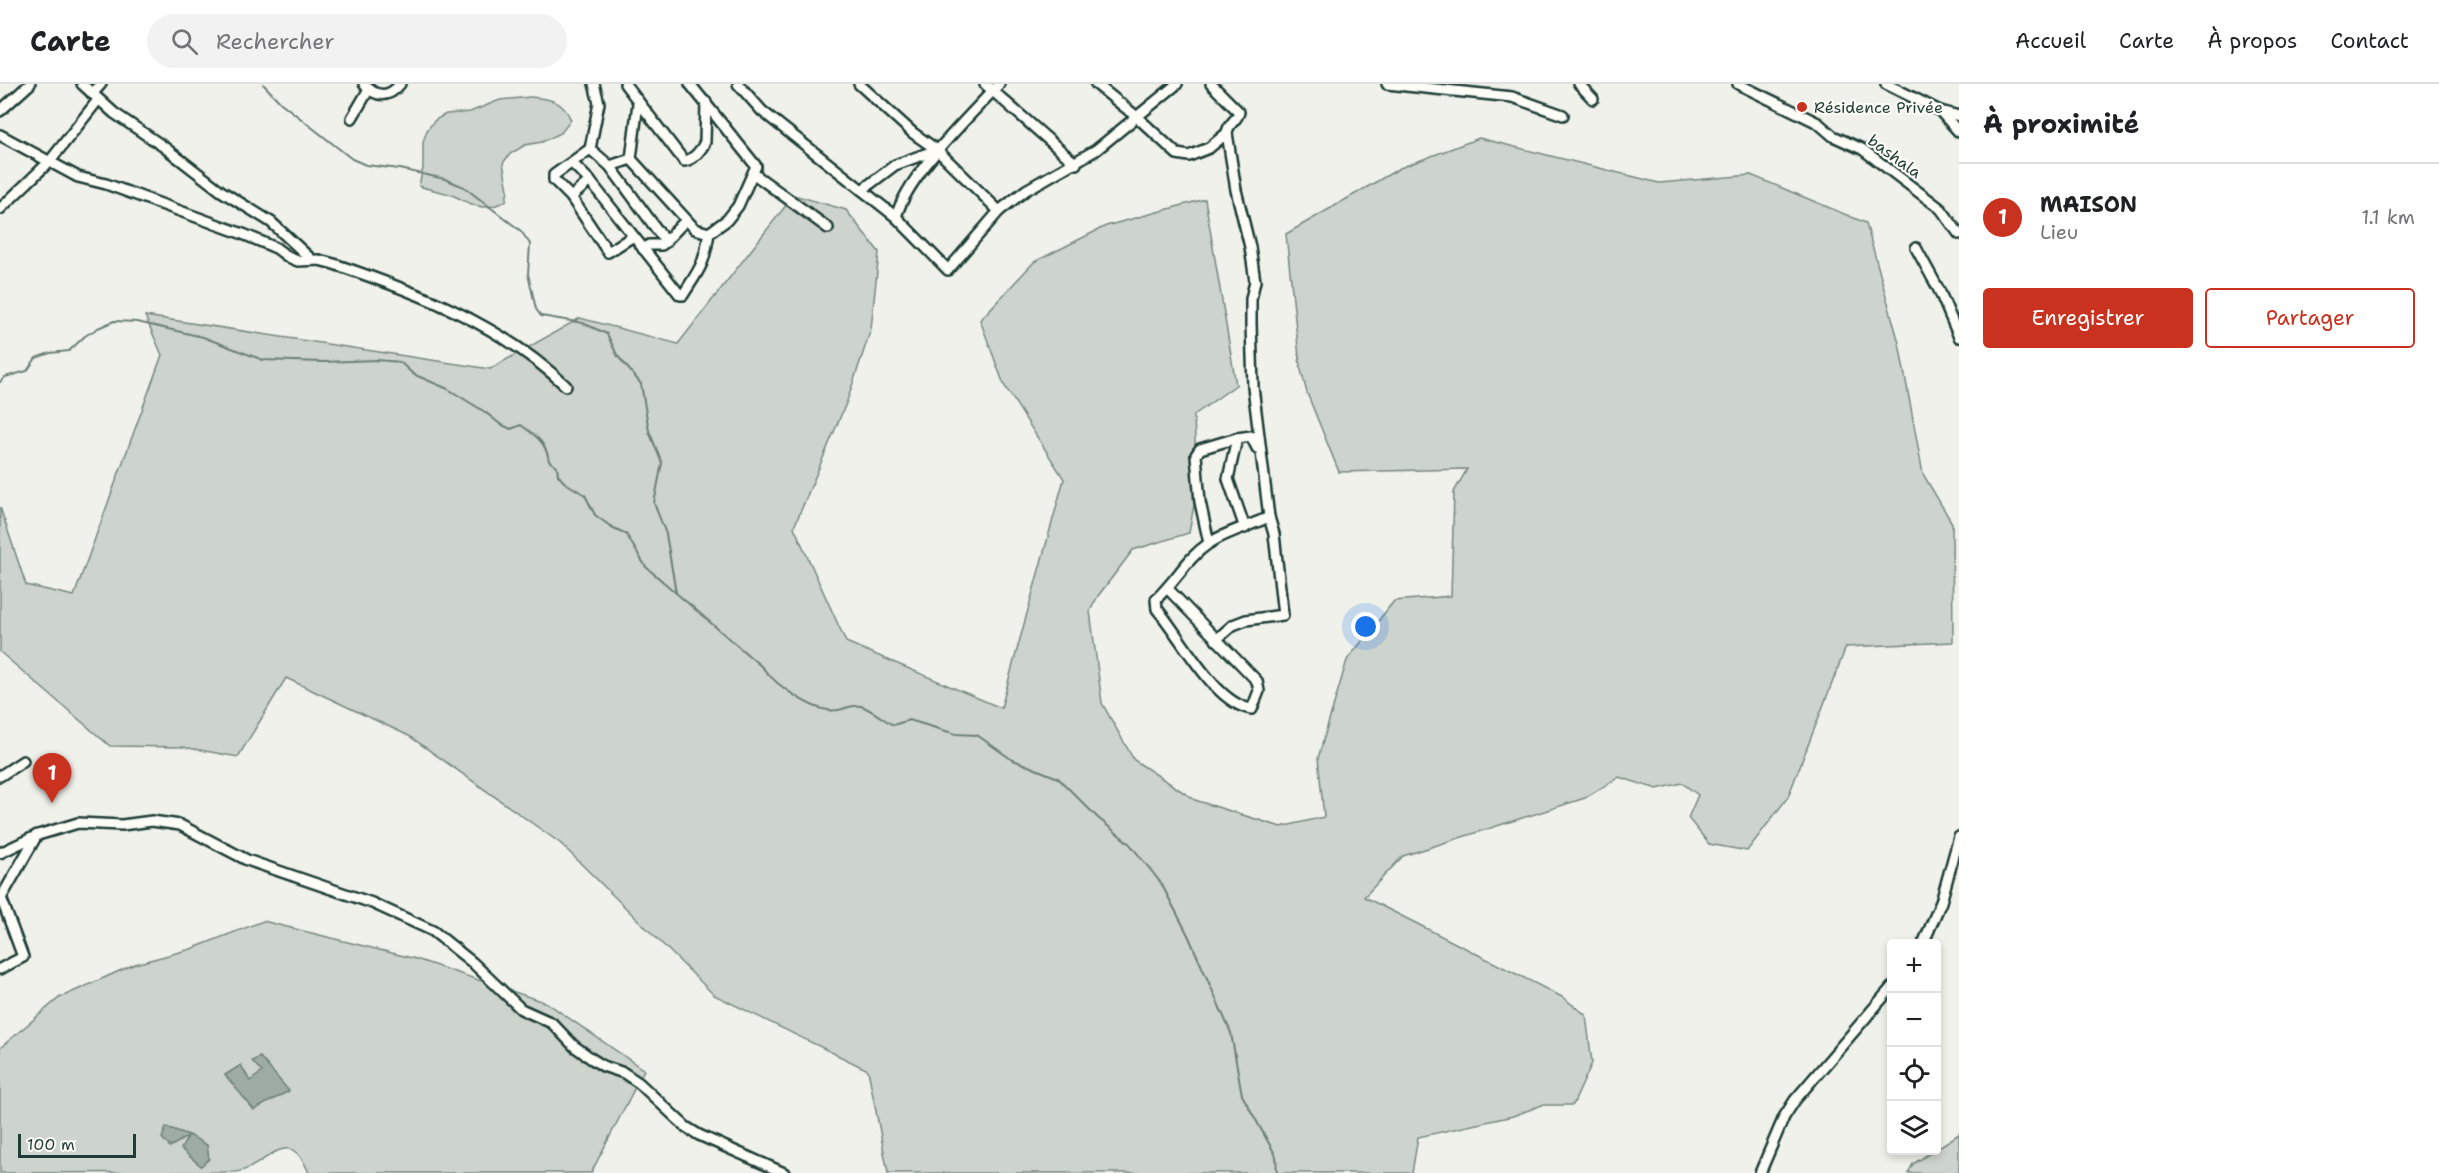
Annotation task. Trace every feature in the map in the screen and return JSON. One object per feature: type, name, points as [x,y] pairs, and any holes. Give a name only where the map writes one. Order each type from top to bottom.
[{"type":"street","points":[[1,107],[30,84]]},
{"type":"street","points":[[82,84],[95,97],[221,191],[271,222],[312,260]]},
{"type":"street","points":[[0,209],[50,161],[95,97],[101,84]]},
{"type":"street","points":[[352,118],[366,87],[388,95],[393,93],[400,84]]},
{"type":"street","points":[[594,84],[599,103],[590,149],[553,177],[571,197],[608,252],[632,237]]},
{"type":"street","points":[[625,84],[681,159],[687,161],[702,148],[705,142],[706,102]]},
{"type":"street","points":[[572,163],[590,181],[632,237],[664,273],[676,293],[683,295],[702,267],[706,257],[709,233],[727,220],[738,206],[745,187],[754,174],[754,163],[690,84]]},
{"type":"street","points":[[738,84],[762,111],[896,217],[948,270],[999,211],[1026,190],[1076,164],[1177,84]]},
{"type":"street","points":[[859,84],[894,118],[937,150],[999,211]]},
{"type":"street","points":[[985,84],[996,87],[1076,164]]},
{"type":"street","points":[[1096,84],[1137,117],[1177,154],[1189,156],[1209,148],[1227,133]]},
{"type":"street","points":[[1211,84],[1239,112],[1229,124],[1227,133],[1255,281],[1251,299],[1251,353],[1260,452],[1269,517],[1275,534],[1283,615],[1233,625],[1216,640]]},
{"type":"street","points":[[1387,84],[1512,97],[1563,115]]},
{"type":"street","points":[[1579,84],[1593,99]]},
{"type":"street","name":"bashala","points":[[1738,84],[1818,123],[1833,136],[1862,149],[1900,180],[1936,204],[1959,234]]},
{"type":"street","points":[[1886,84],[1940,111],[1959,116]]},
{"type":"street","points":[[896,217],[911,188],[937,150],[996,87]]},
{"type":"street","points":[[638,103],[631,159],[695,229],[709,233]]},
{"type":"street","points":[[1940,111],[1959,132]]},
{"type":"street","points":[[0,135],[78,177],[106,184],[243,234],[276,248],[298,261],[319,260],[375,278],[441,304],[517,346],[566,386]]},
{"type":"street","points":[[590,149],[610,166],[666,242]]},
{"type":"street","points":[[862,190],[895,165],[937,150]]},
{"type":"street","points":[[610,166],[631,159]]},
{"type":"street","points":[[754,174],[828,228]]},
{"type":"street","points":[[571,197],[590,181]]},
{"type":"street","points":[[643,249],[666,242],[686,220]]},
{"type":"street","points":[[1916,248],[1939,290],[1959,337]]},
{"type":"street","points":[[1209,543],[1200,502],[1196,455],[1200,449],[1251,436],[1260,452]]},
{"type":"street","points":[[1237,438],[1228,479],[1245,528]]},
{"type":"street","points":[[1168,589],[1257,681],[1259,691],[1252,709],[1238,703],[1216,687],[1157,609],[1156,599],[1168,589],[1189,561],[1209,543],[1269,517]]},
{"type":"street","points":[[0,776],[23,761]]},
{"type":"street","points":[[0,854],[38,835],[78,822],[122,825],[152,821],[175,823],[247,860],[372,903],[433,931],[473,963],[521,1009],[552,1023],[573,1046],[603,1066],[624,1073],[639,1083],[686,1127],[784,1173]]},
{"type":"street","points":[[0,969],[23,957],[1,897],[38,835]]},
{"type":"street","points":[[1925,939],[1941,902],[1959,837]]},
{"type":"street","points":[[1760,1173],[1784,1117],[1795,1100],[1887,993]]},
{"type":"shaded area","points":[[530,97],[560,104],[571,120],[561,133],[542,142],[525,145],[510,154],[503,163],[508,190],[506,201],[491,207],[478,206],[452,195],[419,186],[423,168],[423,142],[427,130],[435,120],[446,114],[470,112],[500,100]]},
{"type":"shaded area","points":[[1479,138],[1659,183],[1751,175],[1866,223],[1899,343],[1923,474],[1952,523],[1953,642],[1846,647],[1788,797],[1747,851],[1709,844],[1688,818],[1698,795],[1682,783],[1657,789],[1619,777],[1585,798],[1403,856],[1364,897],[1562,997],[1586,1015],[1592,1063],[1573,1105],[1542,1105],[1513,1116],[1418,1137],[1412,1173],[888,1173],[868,1070],[714,995],[560,843],[409,736],[286,678],[238,757],[183,747],[110,746],[0,652],[0,507],[26,585],[74,596],[162,355],[145,316],[490,369],[580,318],[678,344],[794,195],[846,210],[879,252],[871,329],[847,401],[794,527],[846,642],[1001,708],[1064,479],[1004,385],[980,320],[1034,262],[1106,226],[1205,199],[1236,385],[1194,415],[1197,488],[1189,533],[1133,550],[1098,596],[1090,611],[1102,703],[1134,760],[1195,800],[1281,827],[1324,817],[1318,758],[1347,660],[1394,601],[1451,596],[1454,492],[1467,469],[1339,472],[1307,393],[1300,366],[1286,234],[1400,168]]},
{"type":"shaded area","points":[[263,921],[416,959],[547,1003],[644,1070],[591,1173],[309,1173],[301,1158],[293,1150],[285,1149],[247,1169],[236,1172],[0,1173],[0,1048],[59,998],[135,964],[191,949]]},
{"type":"shaded area","points":[[260,1057],[289,1091],[254,1110],[225,1075],[241,1065],[250,1081],[262,1072],[252,1061]]},
{"type":"shaded area","points":[[166,1127],[189,1135],[207,1145],[209,1159],[201,1166],[181,1149],[188,1136],[170,1147],[162,1138]]},
{"type":"shaded area","points":[[1959,1134],[1959,1173],[1908,1173],[1913,1164],[1927,1155],[1941,1155],[1941,1146]]},
{"type":"waterway","points":[[263,84],[281,103],[352,159],[366,165],[400,169],[445,179],[464,187],[521,231],[530,244],[528,274],[536,309],[541,316],[583,323],[607,334],[617,355],[641,384],[649,431],[662,463],[654,503],[666,534],[676,593]]},
{"type":"waterway","points":[[0,382],[5,377],[27,371],[36,358],[50,353],[69,351],[85,336],[98,328],[114,321],[137,322],[203,337],[263,360],[400,362],[413,374],[448,389],[500,424],[511,429],[521,425],[543,444],[549,461],[557,467],[558,475],[564,482],[585,495],[595,515],[626,534],[646,567],[785,689],[807,703],[828,710],[861,706],[893,725],[909,720],[956,734],[977,735],[1011,759],[1058,778],[1098,818],[1129,843],[1161,883],[1188,935],[1231,1033],[1242,1095],[1276,1156],[1277,1173]]},
{"type":"place","name":"Résidence Privée","points":[[1802,107]]},
{"type":"place","name":"MAISON","points":[[52,803]]}]
